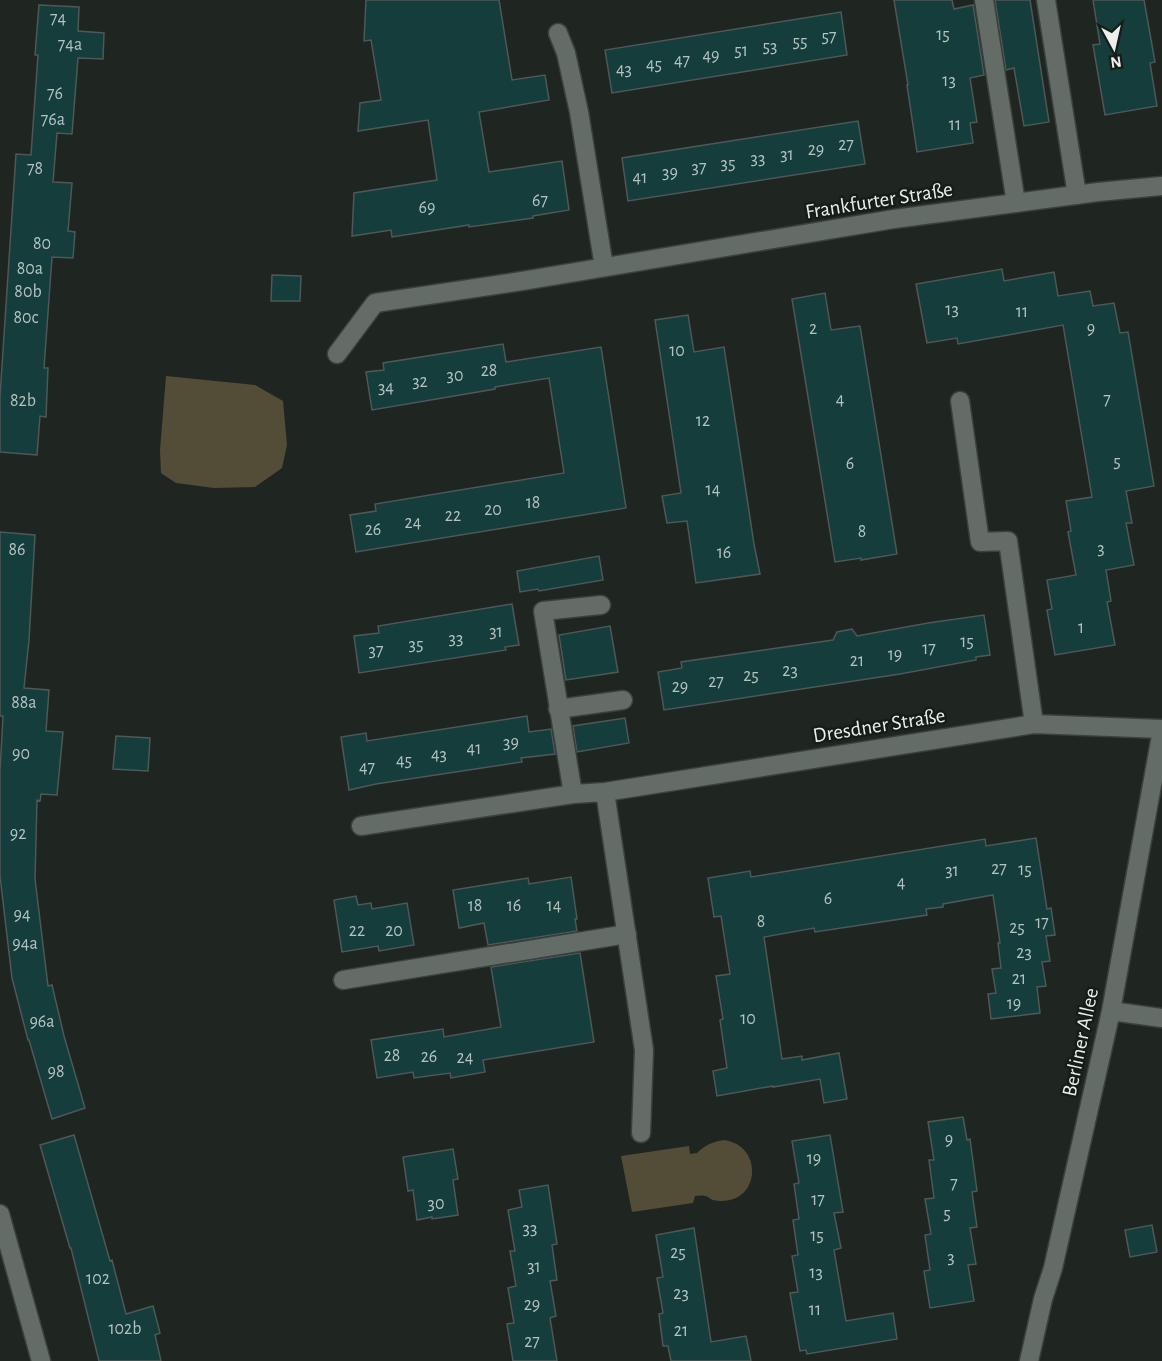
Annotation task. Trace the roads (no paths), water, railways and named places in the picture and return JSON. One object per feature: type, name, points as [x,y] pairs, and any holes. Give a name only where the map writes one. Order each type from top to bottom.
[{"type":"street","points":[[984,0],[1016,203]]},
{"type":"street","points":[[1046,0],[1077,195]]},
{"type":"street","points":[[558,33],[566,53],[579,112],[604,267]]},
{"type":"street","name":"Frankfurter Straße","points":[[337,354],[375,303],[511,283],[894,219],[1162,186]]},
{"type":"street","points":[[960,401],[980,542],[1008,541],[1034,724]]},
{"type":"street","points":[[573,794],[543,611],[601,605]]},
{"type":"street","points":[[558,709],[623,700]]},
{"type":"street","name":"Dresdner Straße","points":[[361,826],[573,794],[605,792],[1034,724],[1162,730]]},
{"type":"street","name":"Berliner Allee","points":[[1029,1361],[1043,1299],[1053,1268],[1111,1011],[1162,730]]},
{"type":"street","points":[[605,792],[644,1050],[641,1133]]},
{"type":"street","points":[[343,980],[627,934]]},
{"type":"street","points":[[1111,1011],[1162,1018]]},
{"type":"street","points":[[0,1214],[41,1361]]}]
